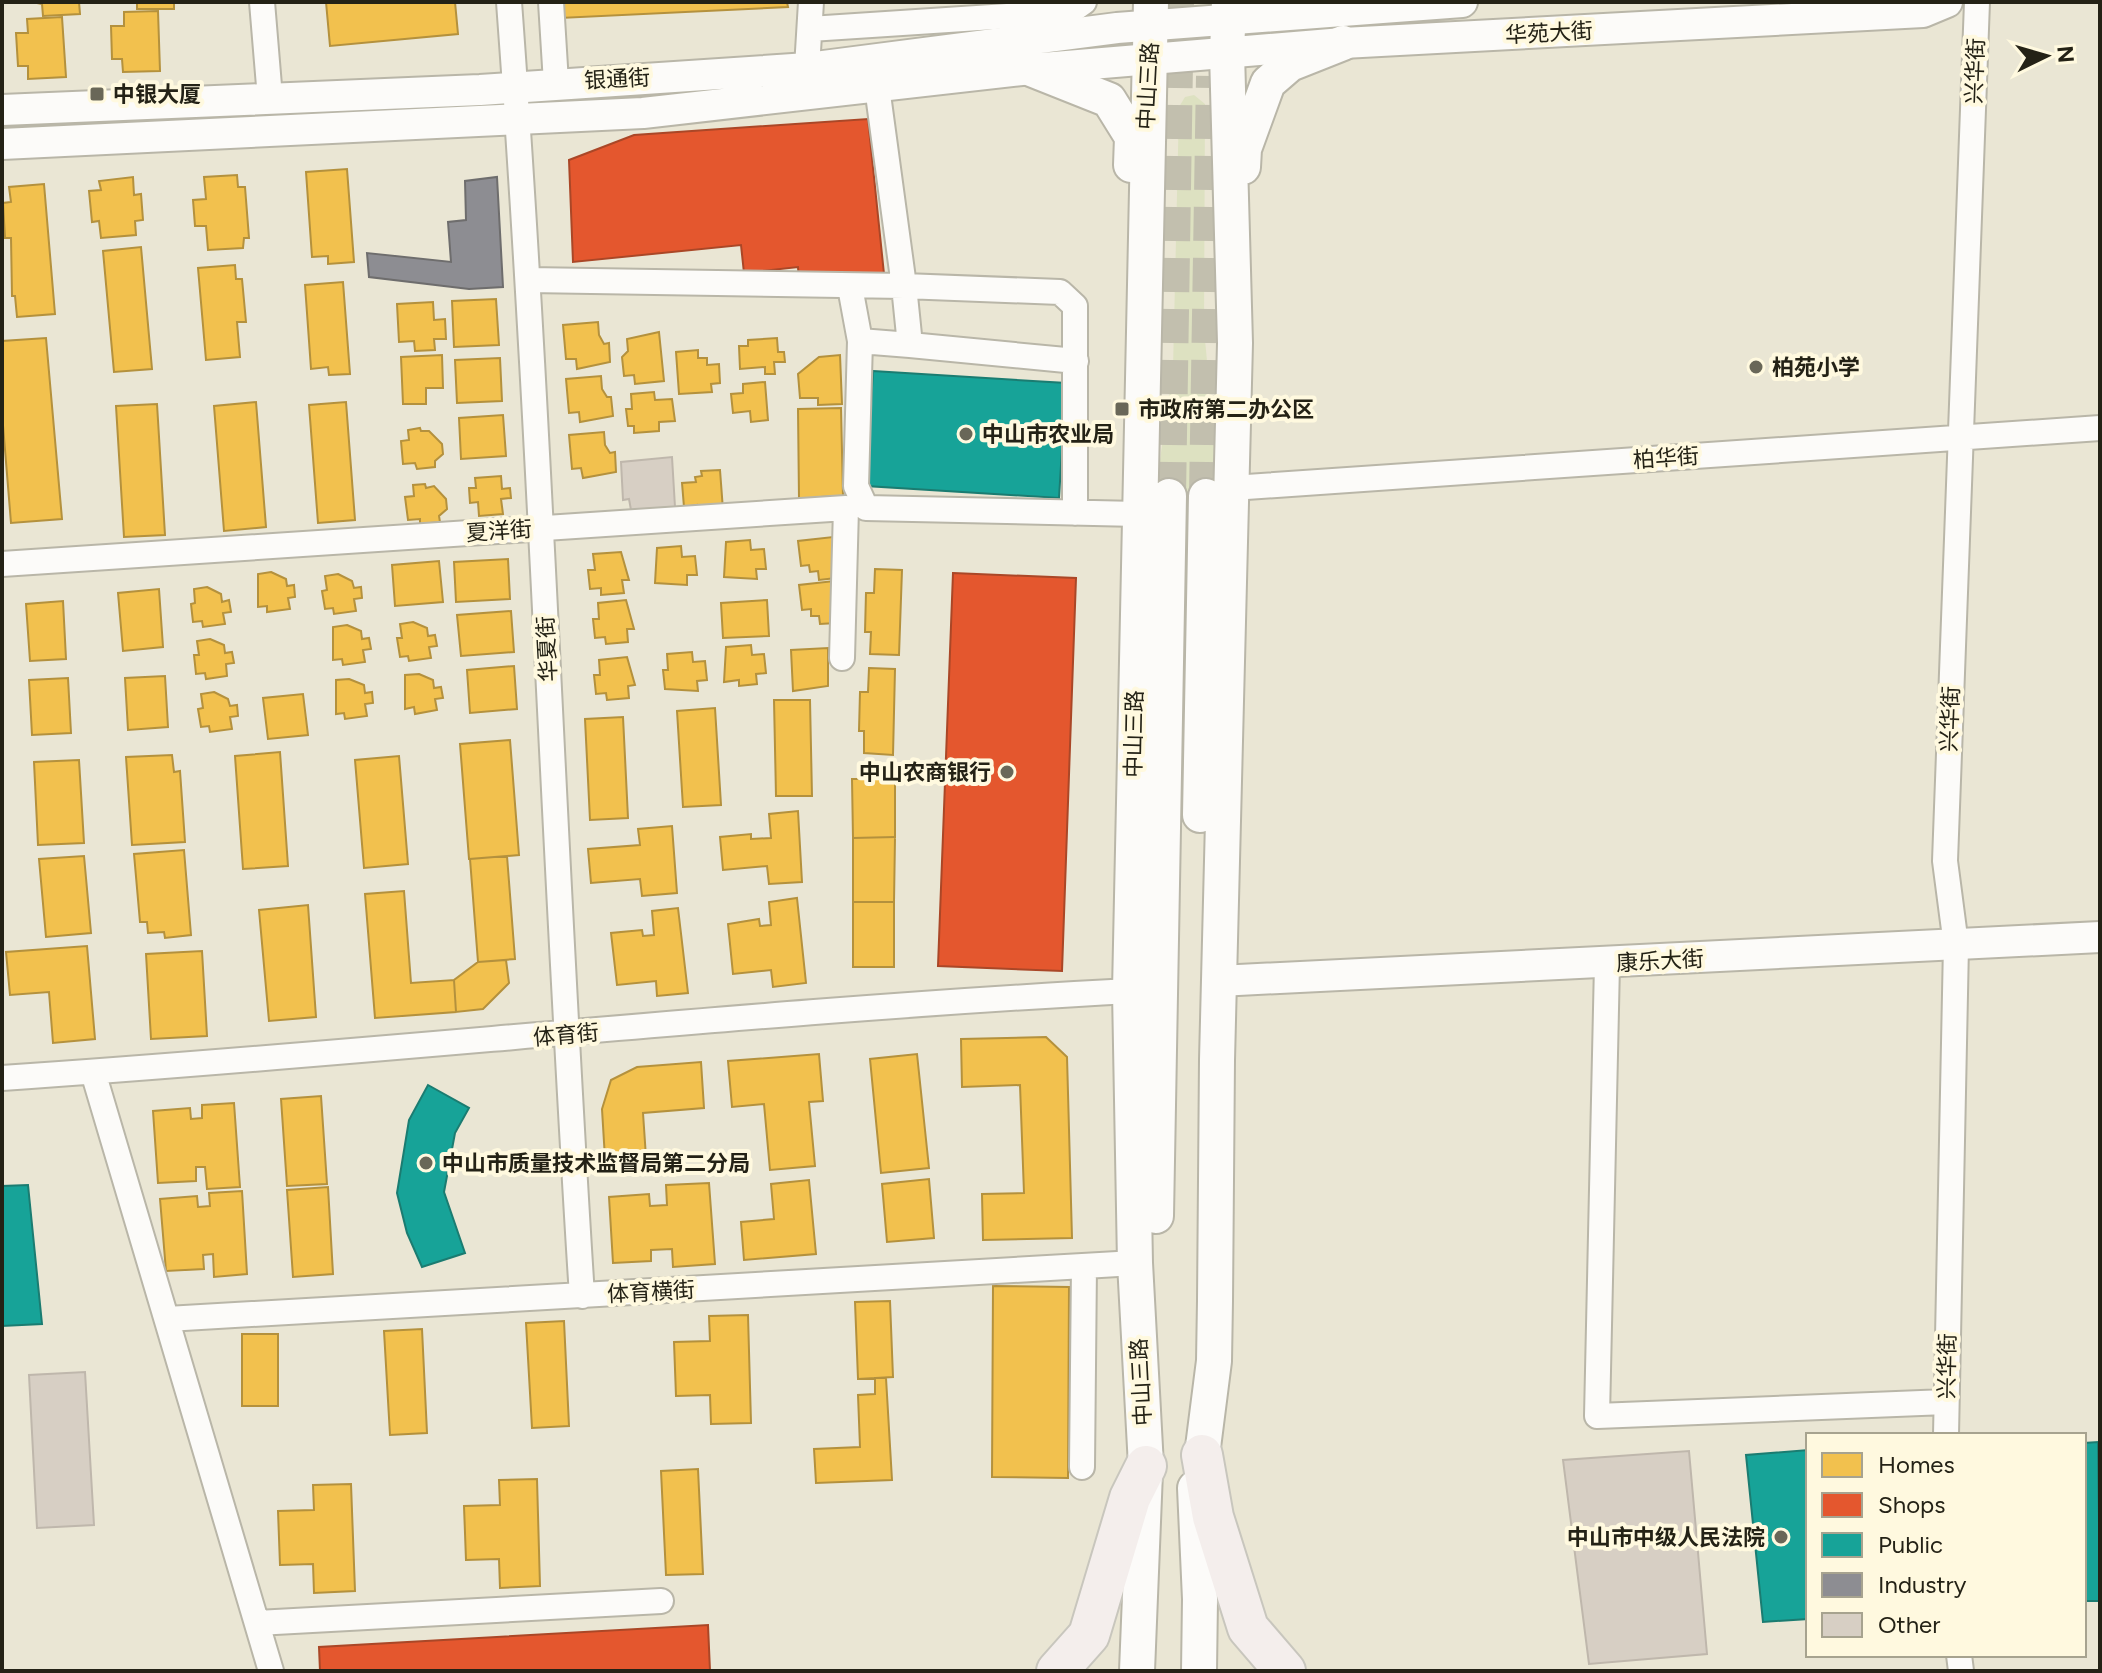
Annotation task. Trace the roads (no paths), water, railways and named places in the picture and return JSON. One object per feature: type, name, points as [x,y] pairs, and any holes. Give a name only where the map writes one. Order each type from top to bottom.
[{"type":"main road","name":"中山三路","points":[[1146,1466],[1135,1263],[1130,991],[1151,14]]},
{"type":"main road","points":[[1228,25],[1235,343]]},
{"type":"main road","points":[[1199,1671],[1198,1460],[1219,492],[1235,343],[1244,149],[1268,83],[1290,64],[1343,43]]},
{"type":"main road","points":[[1031,69],[1109,100],[1132,137],[1129,245],[1142,342]]},
{"type":"main road","points":[[1219,492],[1219,981],[1214,1361],[1198,1460],[1220,1543],[1248,1628],[1285,1671]]},
{"type":"main road","name":"中山三路","points":[[1137,1671],[1155,1299],[1169,496]]},
{"type":"main road","points":[[1057,1671],[1089,1635],[1130,1498],[1146,1466]]},
{"type":"street","points":[[262,2],[270,98]]},
{"type":"street","name":"华夏街","points":[[509,2],[529,280],[582,1296]]},
{"type":"street","points":[[551,2],[556,83]]},
{"type":"street","points":[[2,144],[643,113],[807,82],[811,2]]},
{"type":"street","points":[[810,29],[1070,12],[1084,2]]},
{"type":"street","name":"华苑大街","points":[[807,82],[877,87],[1031,69],[1150,61],[1228,25],[1462,2]]},
{"type":"street","name":"华苑大街","points":[[1228,25],[1343,43],[1923,12],[1947,2]]},
{"type":"street","name":"兴华街","points":[[1946,1433],[1956,945],[1945,861],[1977,2]]},
{"type":"street","name":"银通街","points":[[2,110],[556,83],[807,82],[1151,14],[1228,25]]},
{"type":"street","points":[[877,87],[910,345]]},
{"type":"street","points":[[529,280],[904,286],[1060,292],[1075,306],[1075,513]]},
{"type":"street","points":[[850,287],[860,341],[856,486],[866,508],[1138,514]]},
{"type":"street","points":[[860,341],[1076,361]]},
{"type":"street","name":"柏华街","points":[[1219,492],[2100,428]]},
{"type":"street","name":"夏洋街","points":[[2,564],[846,508],[842,658]]},
{"type":"street","name":"康乐大街","points":[[1219,981],[2100,937]]},
{"type":"street","points":[[1607,964],[1597,1416],[1946,1402]]},
{"type":"street","name":"体育街","points":[[2,1078],[566,1035],[960,1000],[1130,991]]},
{"type":"street","points":[[93,1072],[271,1671]]},
{"type":"street","name":"体育横街","points":[[167,1319],[1135,1263]]},
{"type":"street","points":[[1082,1467],[1084,1266]]},
{"type":"street","points":[[257,1623],[661,1601]]},
{"type":"tunnel","points":[[1169,496],[1177,2]]},
{"type":"tunnel","points":[[1206,496],[1213,76]]},
{"type":"place","name":"中银大厦","points":[[97,94]]},
{"type":"place","name":"柏苑小学","points":[[1756,367]]},
{"type":"place","name":"市政府第二办公区","points":[[1122,409]]},
{"type":"place","name":"中山市农业局","points":[[966,434]]},
{"type":"place","name":"中山农商银行","points":[[1007,772]]},
{"type":"place","name":"中山市质量技术监督局第二分局","points":[[426,1163]]},
{"type":"place","name":"中山市中级人民法院","points":[[1781,1537]]}]
